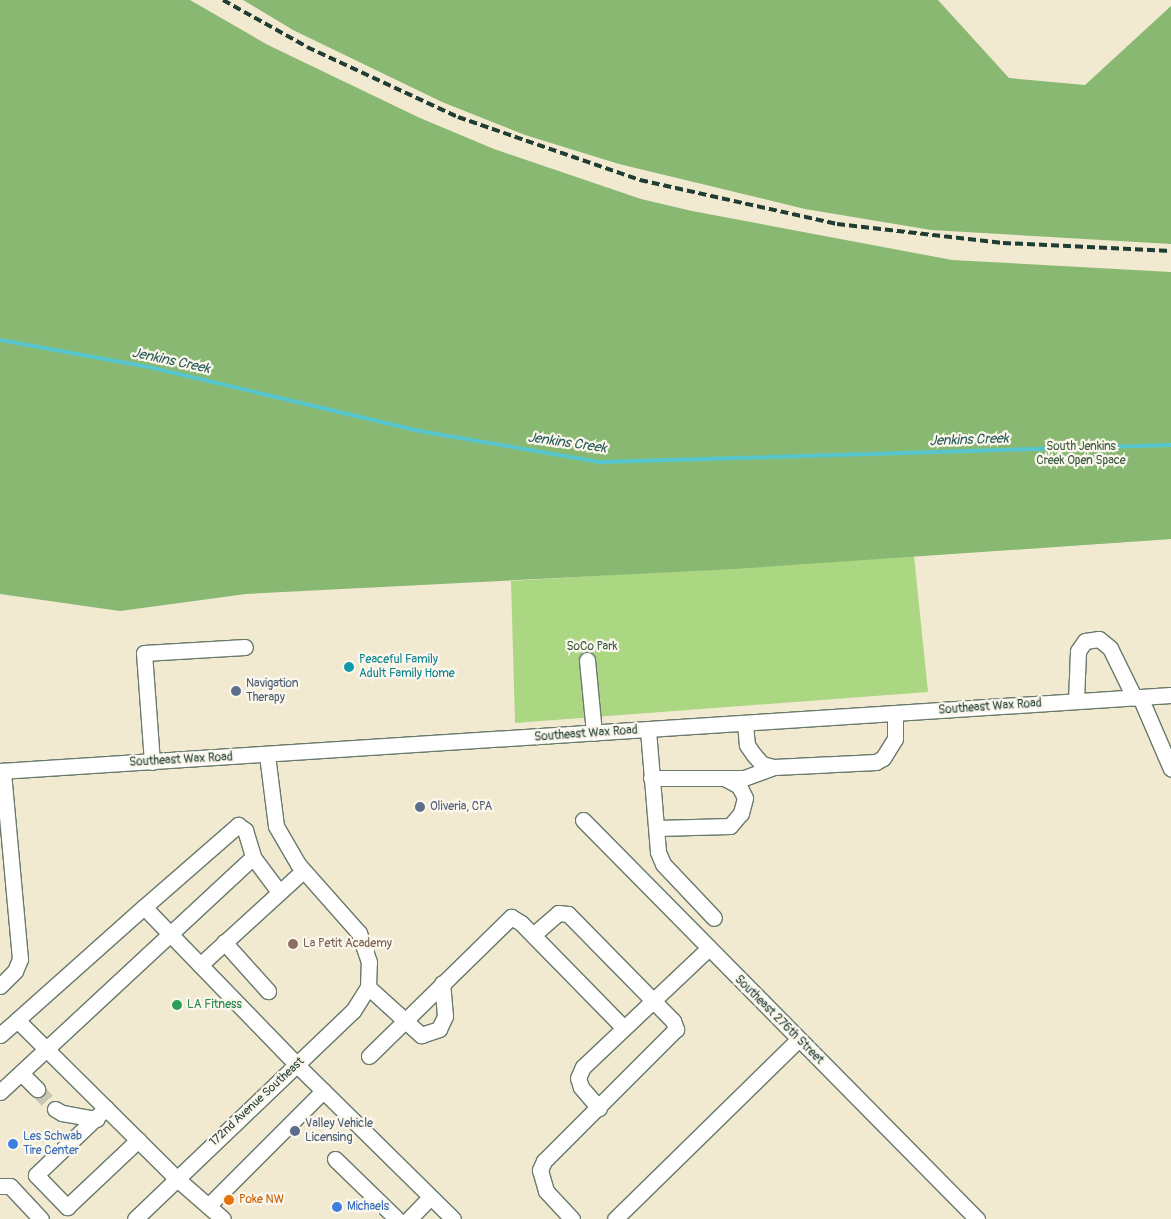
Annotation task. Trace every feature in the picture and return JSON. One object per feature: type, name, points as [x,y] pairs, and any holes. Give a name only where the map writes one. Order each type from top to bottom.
[{"type":"street","points":[[1076,701],[1078,651],[1085,641],[1099,639],[1110,648],[1137,697],[1171,769]]},
{"type":"street","points":[[152,762],[144,653],[245,646]]},
{"type":"street","points":[[587,660],[594,733]]},
{"type":"street","name":"Southeast Wax Road","points":[[2,771],[1171,695]]},
{"type":"street","points":[[745,723],[747,745],[762,764],[774,767],[876,762],[887,753],[895,739],[896,713]]},
{"type":"street","points":[[648,730],[658,852],[663,864],[714,918]]},
{"type":"street","points":[[267,755],[276,826],[303,870],[359,933],[366,947],[369,983],[404,1021],[421,1035],[439,1029],[445,1016],[442,983]]},
{"type":"street","points":[[651,778],[744,778],[774,767]]},
{"type":"street","points":[[0,986],[15,971],[20,959],[2,771]]},
{"type":"street","points":[[657,828],[730,826],[741,813],[745,798],[739,786],[724,778]]},
{"type":"street","name":"Southeast 276th Street","points":[[583,820],[798,1040],[977,1219]]},
{"type":"street","points":[[0,1035],[234,826],[245,830],[253,857],[279,892]]},
{"type":"street","points":[[0,1092],[253,857]]},
{"type":"street","points":[[200,965],[303,870]]},
{"type":"street","points":[[144,907],[296,1065],[453,1219]]},
{"type":"street","points":[[533,935],[563,911],[653,1000],[673,1022],[676,1030],[544,1161],[540,1170],[546,1191],[572,1219]]},
{"type":"street","points":[[370,1056],[506,919],[516,918],[623,1027]]},
{"type":"street","points":[[224,942],[268,990]]},
{"type":"street","points":[[599,1108],[581,1087],[578,1078],[583,1067],[623,1027],[709,948]]},
{"type":"street","name":"172nd Avenue Southeast","points":[[135,1219],[353,1011],[369,983]]},
{"type":"street","points":[[17,1020],[47,1048],[101,1114],[138,1140],[176,1178],[223,1219]]},
{"type":"street","points":[[615,1219],[798,1040]]},
{"type":"street","points":[[21,1073],[37,1089]]},
{"type":"street","points":[[208,1206],[323,1092]]},
{"type":"street","points":[[55,1108],[62,1113],[101,1114]]},
{"type":"street","points":[[101,1114],[36,1176],[67,1207],[138,1140]]},
{"type":"street","points":[[335,1159],[396,1219]]},
{"type":"street","points":[[0,1186],[10,1186],[41,1219]]},
{"type":"street","points":[[408,1219],[430,1197]]},
{"type":"green space","name":"South Jenkins Creek Open Space","points":[[0,0],[190,0],[268,45],[420,118],[494,149],[641,199],[692,211],[952,260],[1171,272],[1171,539],[734,569],[246,594],[120,611],[0,594]]},
{"type":"green space","points":[[243,0],[938,0],[1009,78],[1085,85],[1171,6],[1171,244],[931,230],[805,209],[619,164],[525,135],[442,102],[293,30]]},
{"type":"green space","points":[[1171,272],[1171,539],[914,556],[928,692],[515,723],[511,581],[842,561]]},
{"type":"waterway","name":"Jenkins Creek","points":[[0,340],[149,367],[419,431],[601,462],[1171,445]]},
{"type":"tunnel","points":[[37,1089],[55,1109]]},
{"type":"railway","points":[[223,0],[307,47],[458,117],[640,180],[837,224],[1003,243],[1171,251]]},
{"type":"place","name":"Peaceful Family Adult Family Home","points":[[349,667]]},
{"type":"place","name":"Navigation Therapy","points":[[236,691]]},
{"type":"place","name":"Oliveria, CPA","points":[[420,807]]},
{"type":"place","name":"La Petit Academy","points":[[293,944]]},
{"type":"place","name":"LA Fitness","points":[[177,1005]]},
{"type":"place","name":"Valley Vehicle Licensing","points":[[295,1131]]},
{"type":"place","name":"Les Schwab Tire Center","points":[[13,1144]]},
{"type":"place","name":"Poke NW","points":[[229,1200]]},
{"type":"place","name":"Michaels","points":[[337,1207]]},
{"type":"park label","name":"SoCo Park","points":[[592,647]]}]
